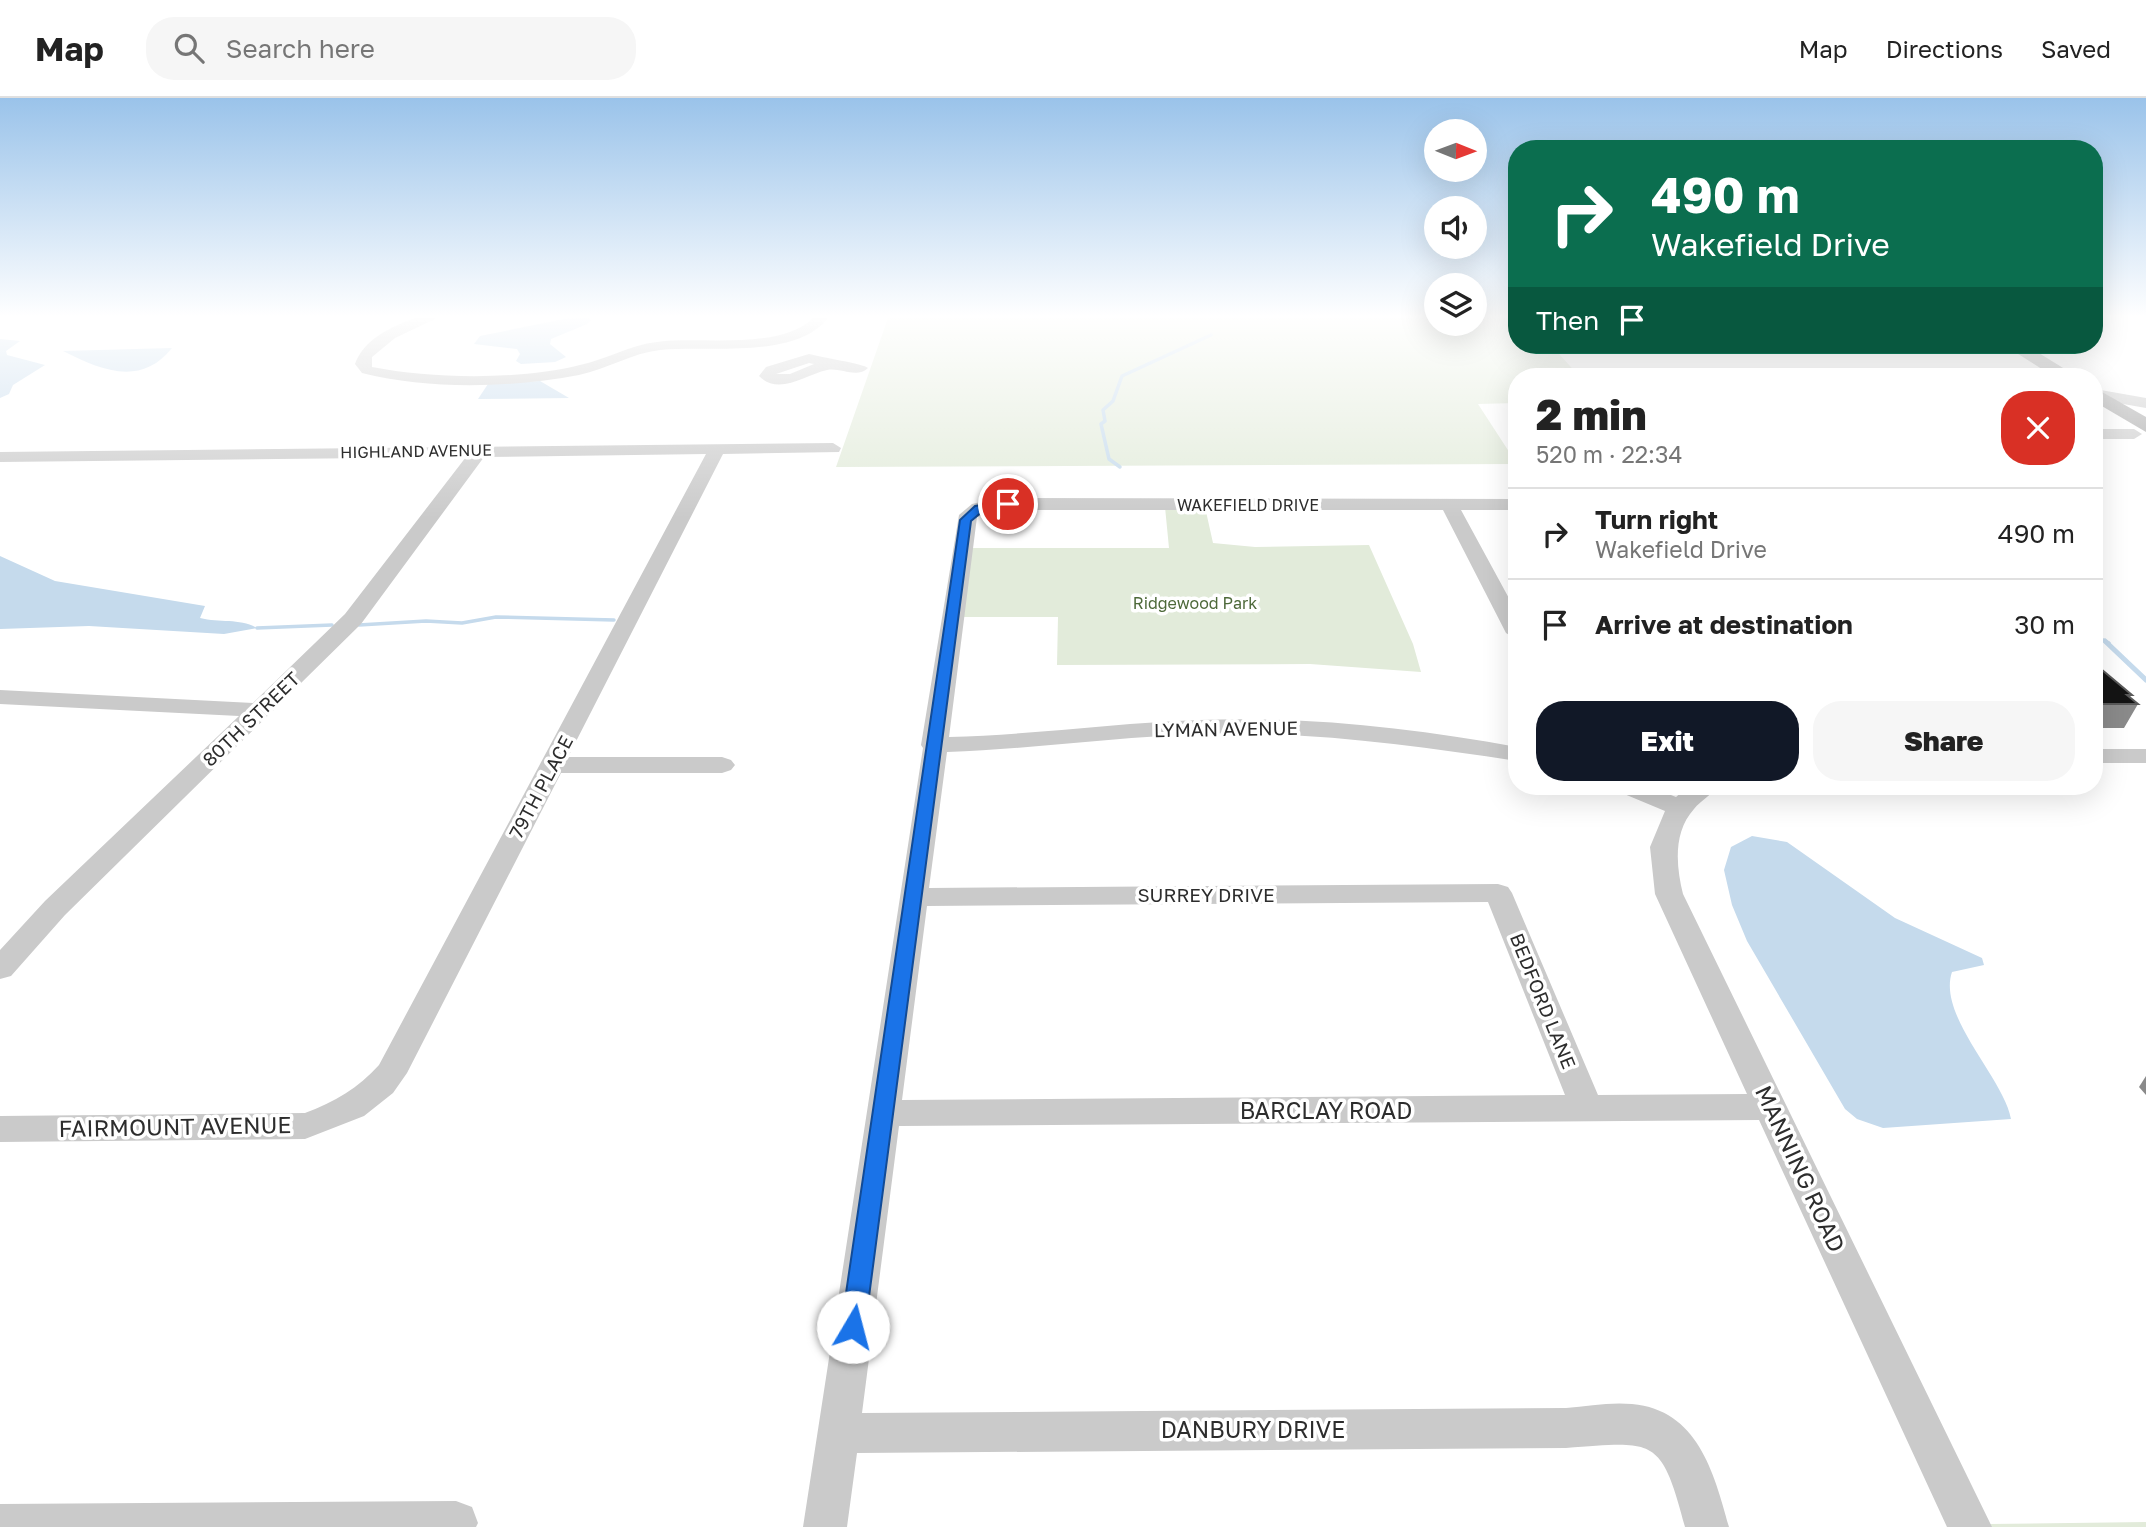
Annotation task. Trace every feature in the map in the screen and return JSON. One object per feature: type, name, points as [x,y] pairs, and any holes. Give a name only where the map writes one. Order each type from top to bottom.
[{"type":"main road","points":[[2103,399],[2123,411],[2142,434]]},
{"type":"main road","points":[[2103,414],[2142,434]]},
{"type":"street","points":[[2103,434],[2142,434]]},
{"type":"street","name":"HIGHLAND AVENUE","points":[[0,457],[833,448]]},
{"type":"street","name":"79TH PLACE","points":[[347,1113],[377,1090],[391,1073],[717,449]]},
{"type":"street","name":"80TH STREET","points":[[0,969],[55,908],[353,619],[480,450]]},
{"type":"street","name":"WAKEFIELD DRIVE","points":[[933,745],[965,520],[979,508],[1008,504],[1508,504]]},
{"type":"street","points":[[1450,504],[1508,616]]},
{"type":"street","points":[[0,697],[260,710]]},
{"type":"street","name":"LYMAN AVENUE","points":[[933,745],[1000,743],[1158,729],[1252,727],[1405,734],[1508,752]]},
{"type":"street","points":[[825,1527],[933,745]]},
{"type":"street","points":[[2103,756],[2146,756]]},
{"type":"street","points":[[552,765],[722,765]]},
{"type":"street","name":"MANNING ROAD","points":[[1692,797],[1663,845],[1665,881],[1970,1527]]},
{"type":"street","name":"SURREY DRIVE","points":[[914,897],[1498,893]]},
{"type":"street","name":"BEDFORD LANE","points":[[1498,893],[1587,1109]]},
{"type":"street","name":"BARCLAY ROAD","points":[[883,1113],[1770,1107]]},
{"type":"street","name":"FAIRMOUNT AVENUE","points":[[0,1129],[288,1128],[305,1126],[347,1113]]},
{"type":"street","name":"DANBURY DRIVE","points":[[838,1433],[1552,1428],[1635,1424],[1666,1434],[1687,1461],[1707,1527]]},
{"type":"street","points":[[0,1526],[456,1523]]},
{"type":"green space","points":[[865,385],[1508,385],[1508,403],[1478,404],[1508,450],[1508,464],[836,467]]},
{"type":"green space","name":"Ridgewood Park","points":[[1165,507],[1205,507],[1213,543],[1255,547],[1369,545],[1413,644],[1421,672],[1310,664],[1057,665],[1058,617],[961,617],[970,548],[1169,548]]},
{"type":"green space","points":[[2146,1522],[2146,1527],[1991,1527],[1989,1524]]},
{"type":"water","points":[[0,385],[14,385],[9,394],[0,398]]},
{"type":"water","points":[[488,385],[546,385],[569,398],[478,399]]},
{"type":"water","points":[[0,556],[55,581],[205,606],[200,618],[244,623],[257,628],[224,634],[89,626],[0,629]]},
{"type":"water","points":[[1752,836],[1787,842],[1895,918],[1982,958],[1984,965],[1952,972],[1950,989],[1962,1027],[1997,1085],[2011,1119],[1883,1128],[1857,1119],[1845,1109],[1747,941],[1732,905],[1724,870],[1731,847]]},
{"type":"building","points":[[2103,671],[2132,695],[2127,695],[2138,704],[2103,704]]},
{"type":"waterway","points":[[1119,385],[1113,401],[1103,410],[1105,421],[1101,424],[1109,459],[1120,467]]},
{"type":"waterway","points":[[359,625],[426,621],[462,623],[496,617],[614,620]]},
{"type":"waterway","points":[[257,628],[332,625]]},
{"type":"waterway","points":[[2105,641],[2109,643]]},
{"type":"waterway","points":[[2105,641],[2146,680]]},
{"type":"route","points":[[853,1327],[965,520],[979,508],[1008,504]]}]
